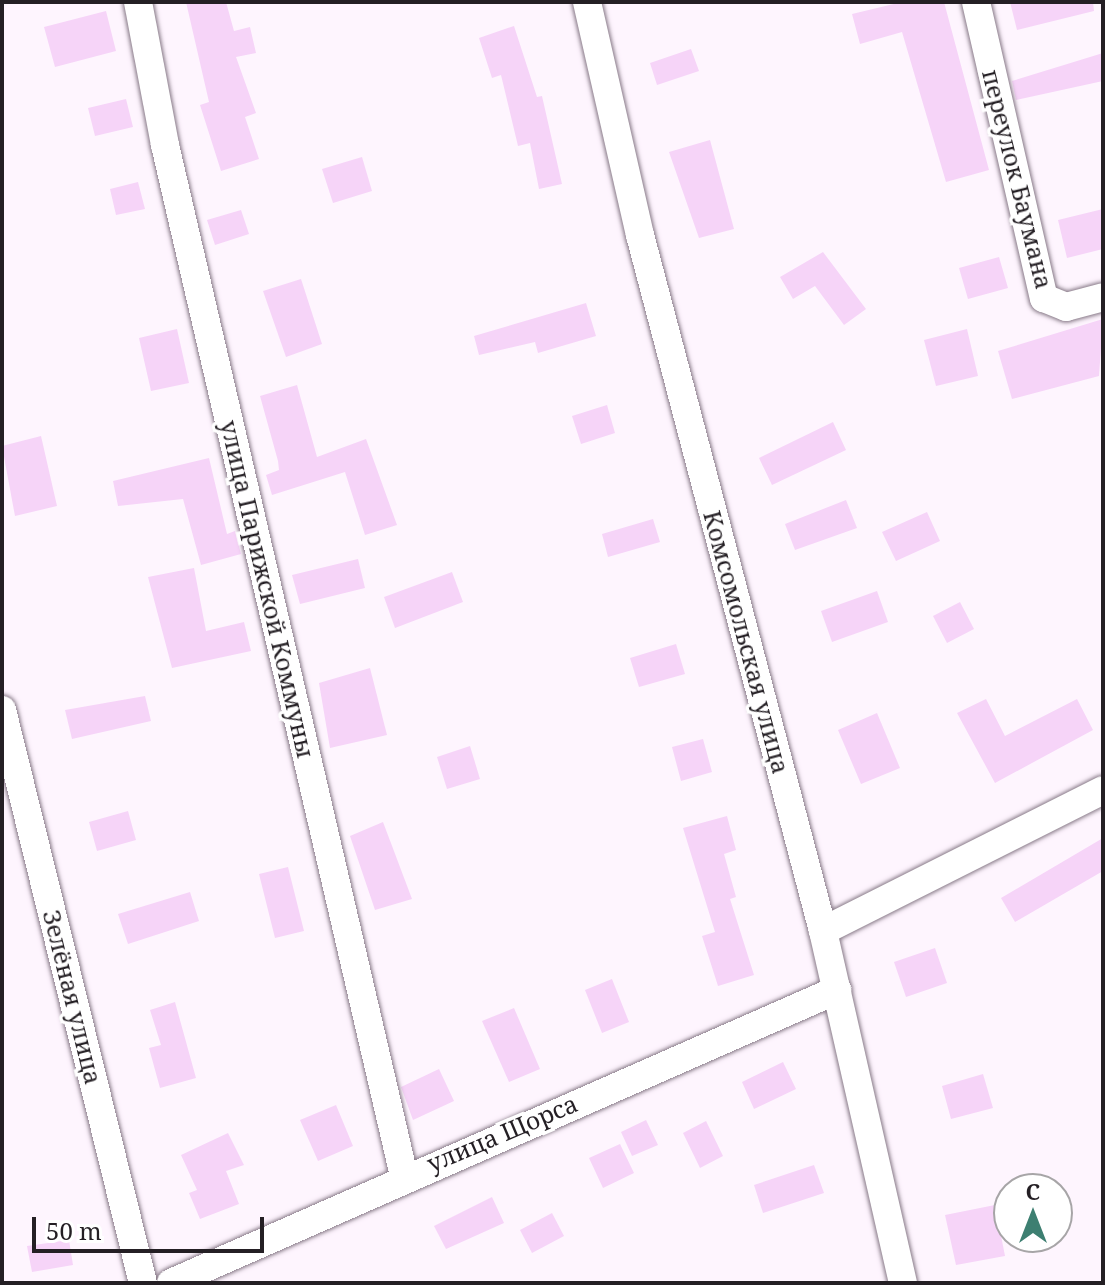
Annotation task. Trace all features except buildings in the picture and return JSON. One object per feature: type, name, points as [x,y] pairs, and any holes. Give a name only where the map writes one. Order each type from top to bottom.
[{"type":"street","name":"улица Парижской Коммуны","points":[[138,2],[165,145],[404,1176]]},
{"type":"street","name":"Комсомольская улица","points":[[587,2],[640,235],[823,931],[903,1283]]},
{"type":"street","name":"переулок Баумана","points":[[976,2],[1044,298],[1066,307],[1103,297]]},
{"type":"street","name":"Зелёная улица","points":[[2,710],[143,1283]]},
{"type":"street","points":[[823,931],[1103,790]]},
{"type":"street","name":"улица Щорса","points":[[171,1283],[404,1176],[837,990]]}]
